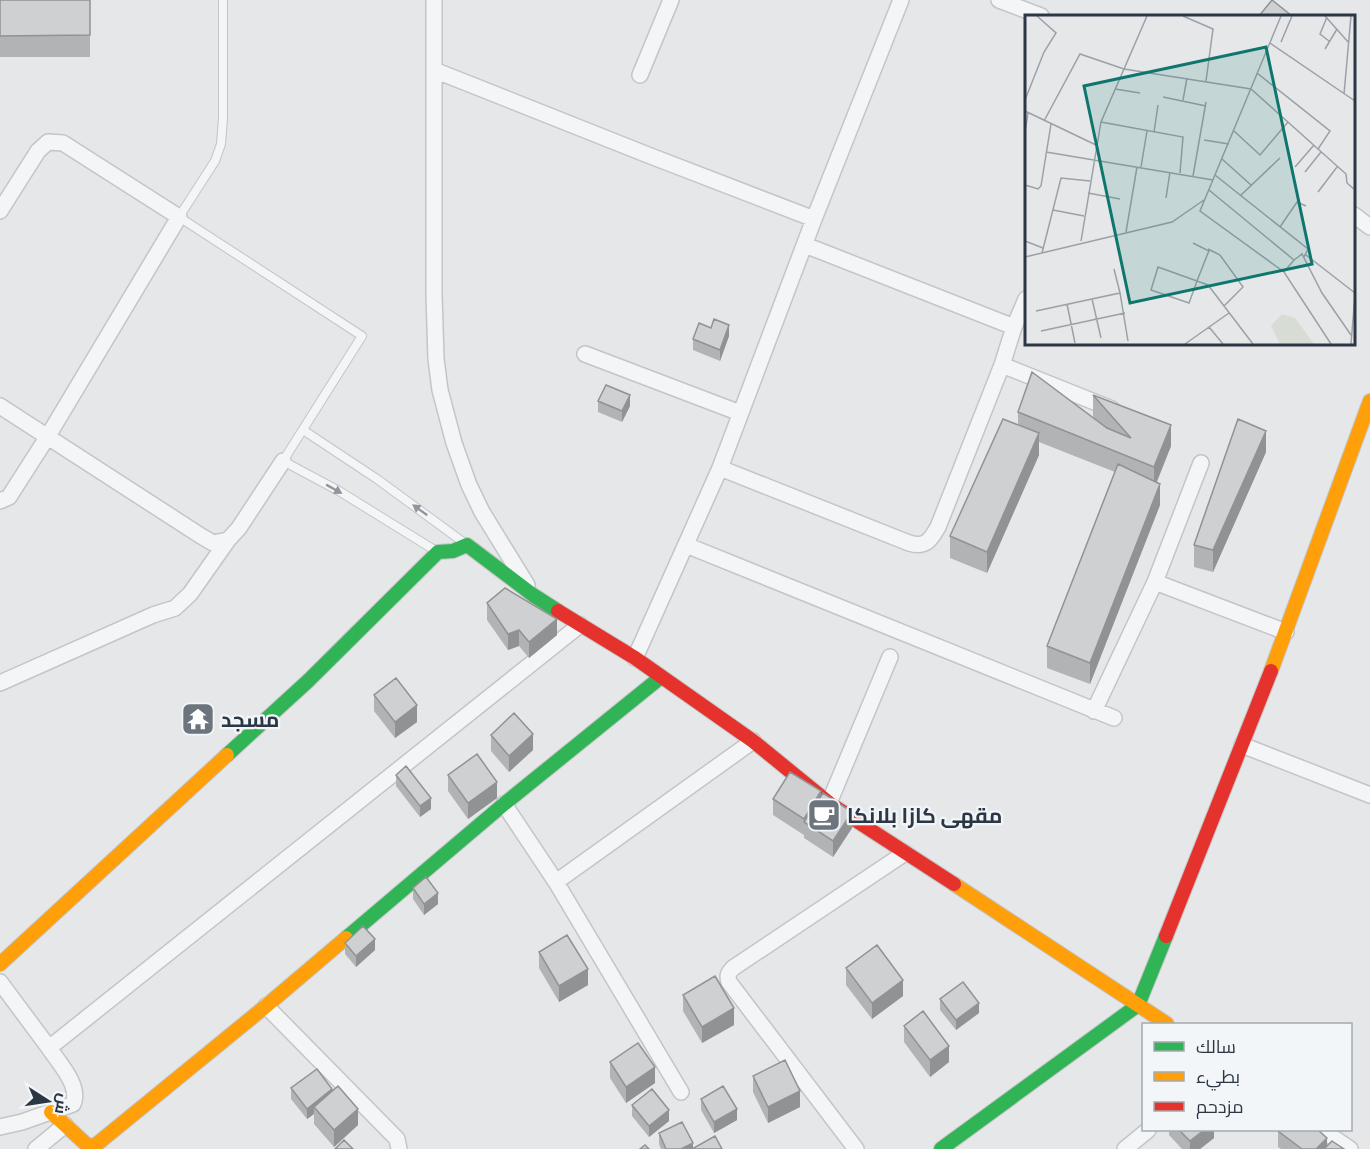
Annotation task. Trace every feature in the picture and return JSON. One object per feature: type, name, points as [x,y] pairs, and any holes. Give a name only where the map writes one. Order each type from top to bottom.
[{"type":"street","points":[[435,0],[434,295],[436,359],[440,390],[454,443],[482,512],[533,595]]},
{"type":"street","points":[[640,75],[671,0]]},
{"type":"street","points":[[635,658],[720,468],[814,219],[901,0]]},
{"type":"street","points":[[999,0],[1038,15]]},
{"type":"street","points":[[434,70],[814,219]]},
{"type":"street","points":[[0,211],[38,151],[48,142],[63,143],[179,217],[48,436],[9,497],[0,501]]},
{"type":"street","points":[[1355,216],[1370,227]]},
{"type":"street","points":[[805,244],[1014,327]]},
{"type":"street","points":[[720,468],[918,546],[925,543],[933,537],[938,527],[1025,301]]},
{"type":"street","points":[[585,354],[740,413]]},
{"type":"street","points":[[1002,365],[1128,415]]},
{"type":"street","points":[[941,1149],[1138,1005],[1286,632],[1370,401]]},
{"type":"street","points":[[0,406],[201,536],[213,543],[228,540]]},
{"type":"street","points":[[0,683],[153,615],[175,608],[190,594],[239,528],[283,461]]},
{"type":"street","points":[[1094,711],[1155,582],[1201,463]]},
{"type":"street","points":[[0,964],[300,689],[438,552],[453,551],[467,545],[533,595],[635,658],[753,741],[829,803],[1165,1023]]},
{"type":"street","points":[[686,545],[1114,718]]},
{"type":"street","points":[[1155,582],[1286,632]]},
{"type":"street","points":[[49,1048],[580,625]]},
{"type":"street","points":[[829,803],[890,657]]},
{"type":"street","points":[[51,1112],[87,1145],[97,1144],[266,1006],[504,804],[661,677]]},
{"type":"street","points":[[556,882],[753,741]]},
{"type":"street","points":[[1242,745],[1370,795]]},
{"type":"street","points":[[504,804],[556,882],[681,1092]]},
{"type":"street","points":[[856,1149],[729,982],[728,977],[733,969],[905,854]]},
{"type":"street","points":[[0,982],[49,1048],[72,1082],[76,1092],[73,1104],[22,1122],[0,1127]]},
{"type":"street","points":[[266,1006],[397,1139],[399,1149]]},
{"type":"street","points":[[36,1149],[65,1125]]},
{"type":"street","points":[[1125,1149],[1147,1131]]},
{"type":"street","points":[[1324,1131],[1350,1149]]},
{"type":"lane","points":[[223,0],[221,144],[215,161],[179,217],[362,336],[283,461],[350,497],[438,552]]},
{"type":"lane","points":[[303,430],[467,545]]},
{"type":"building","points":[[0,0],[90,0],[90,35],[0,36]]},
{"type":"building","points":[[1272,0],[1291,15],[1260,15]]},
{"type":"building","points":[[714,319],[729,325],[720,350],[693,339],[699,323],[711,328]]},
{"type":"building","points":[[1032,372],[1107,428],[1131,438],[1093,395],[1171,425],[1154,467],[1018,412]]},
{"type":"building","points":[[606,385],[630,395],[622,411],[598,401]]},
{"type":"building","points":[[1003,419],[1039,433],[987,552],[950,536]]},
{"type":"building","points":[[1238,419],[1266,431],[1213,550],[1194,545]]},
{"type":"building","points":[[1118,464],[1160,484],[1090,663],[1047,646]]},
{"type":"building","points":[[505,588],[557,619],[529,642],[519,630],[508,634],[487,603]]},
{"type":"building","points":[[396,678],[417,705],[395,722],[374,695]]},
{"type":"building","points":[[514,713],[533,734],[509,756],[491,735]]},
{"type":"building","points":[[477,754],[497,782],[468,803],[448,775]]},
{"type":"building","points":[[406,766],[431,798],[420,806],[396,775]]},
{"type":"building","points":[[790,772],[821,791],[804,819],[773,799]]},
{"type":"building","points":[[823,793],[852,812],[833,841],[804,822]]},
{"type":"building","points":[[426,877],[438,893],[424,904],[413,888]]},
{"type":"building","points":[[363,926],[375,939],[356,956],[345,943]]},
{"type":"building","points":[[567,935],[588,969],[559,986],[539,952]]},
{"type":"building","points":[[877,945],[903,980],[872,1003],[846,968]]},
{"type":"building","points":[[715,976],[734,1008],[702,1027],[683,995]]},
{"type":"building","points":[[963,982],[979,1003],[956,1020],[940,999]]},
{"type":"building","points":[[923,1011],[949,1046],[930,1060],[904,1026]]},
{"type":"building","points":[[638,1043],[655,1067],[626,1087],[610,1062]]},
{"type":"building","points":[[785,1060],[800,1091],[768,1107],[753,1076]]},
{"type":"building","points":[[317,1069],[332,1089],[307,1109],[291,1088]]},
{"type":"building","points":[[338,1086],[358,1109],[334,1130],[314,1107]]},
{"type":"building","points":[[723,1086],[737,1109],[714,1122],[701,1099]]},
{"type":"building","points":[[652,1089],[669,1110],[649,1126],[632,1105]]},
{"type":"building","points":[[682,1122],[693,1143],[681,1149],[666,1149],[659,1133]]},
{"type":"building","points":[[1180,1131],[1203,1131],[1190,1141]]},
{"type":"building","points":[[1278,1131],[1319,1131],[1327,1138],[1316,1149],[1302,1149]]},
{"type":"building","points":[[715,1136],[722,1149],[692,1149]]},
{"type":"building","points":[[344,1140],[353,1149],[335,1149]]},
{"type":"building","points":[[1332,1141],[1344,1149],[1324,1149]]},
{"type":"traffic: fast","points":[[227,755],[308,681],[438,552],[453,551],[467,545],[558,611]]},
{"type":"traffic: fast","points":[[346,938],[504,804],[661,677]]},
{"type":"traffic: fast","points":[[941,1149],[1138,1005],[1166,936]]},
{"type":"traffic: slow","points":[[1271,671],[1370,401]]},
{"type":"traffic: slow","points":[[0,964],[227,755]]},
{"type":"traffic: slow","points":[[954,884],[1165,1023]]},
{"type":"traffic: slow","points":[[51,1112],[87,1145],[97,1144],[346,938]]},
{"type":"traffic: jam","points":[[558,611],[635,658],[753,741],[829,803],[954,884]]},
{"type":"traffic: jam","points":[[1166,936],[1271,671]]},
{"type":"place","name":"مسجد","points":[[198,719]]},
{"type":"place","name":"مقهى كازا بلانكا","points":[[824,815]]}]
